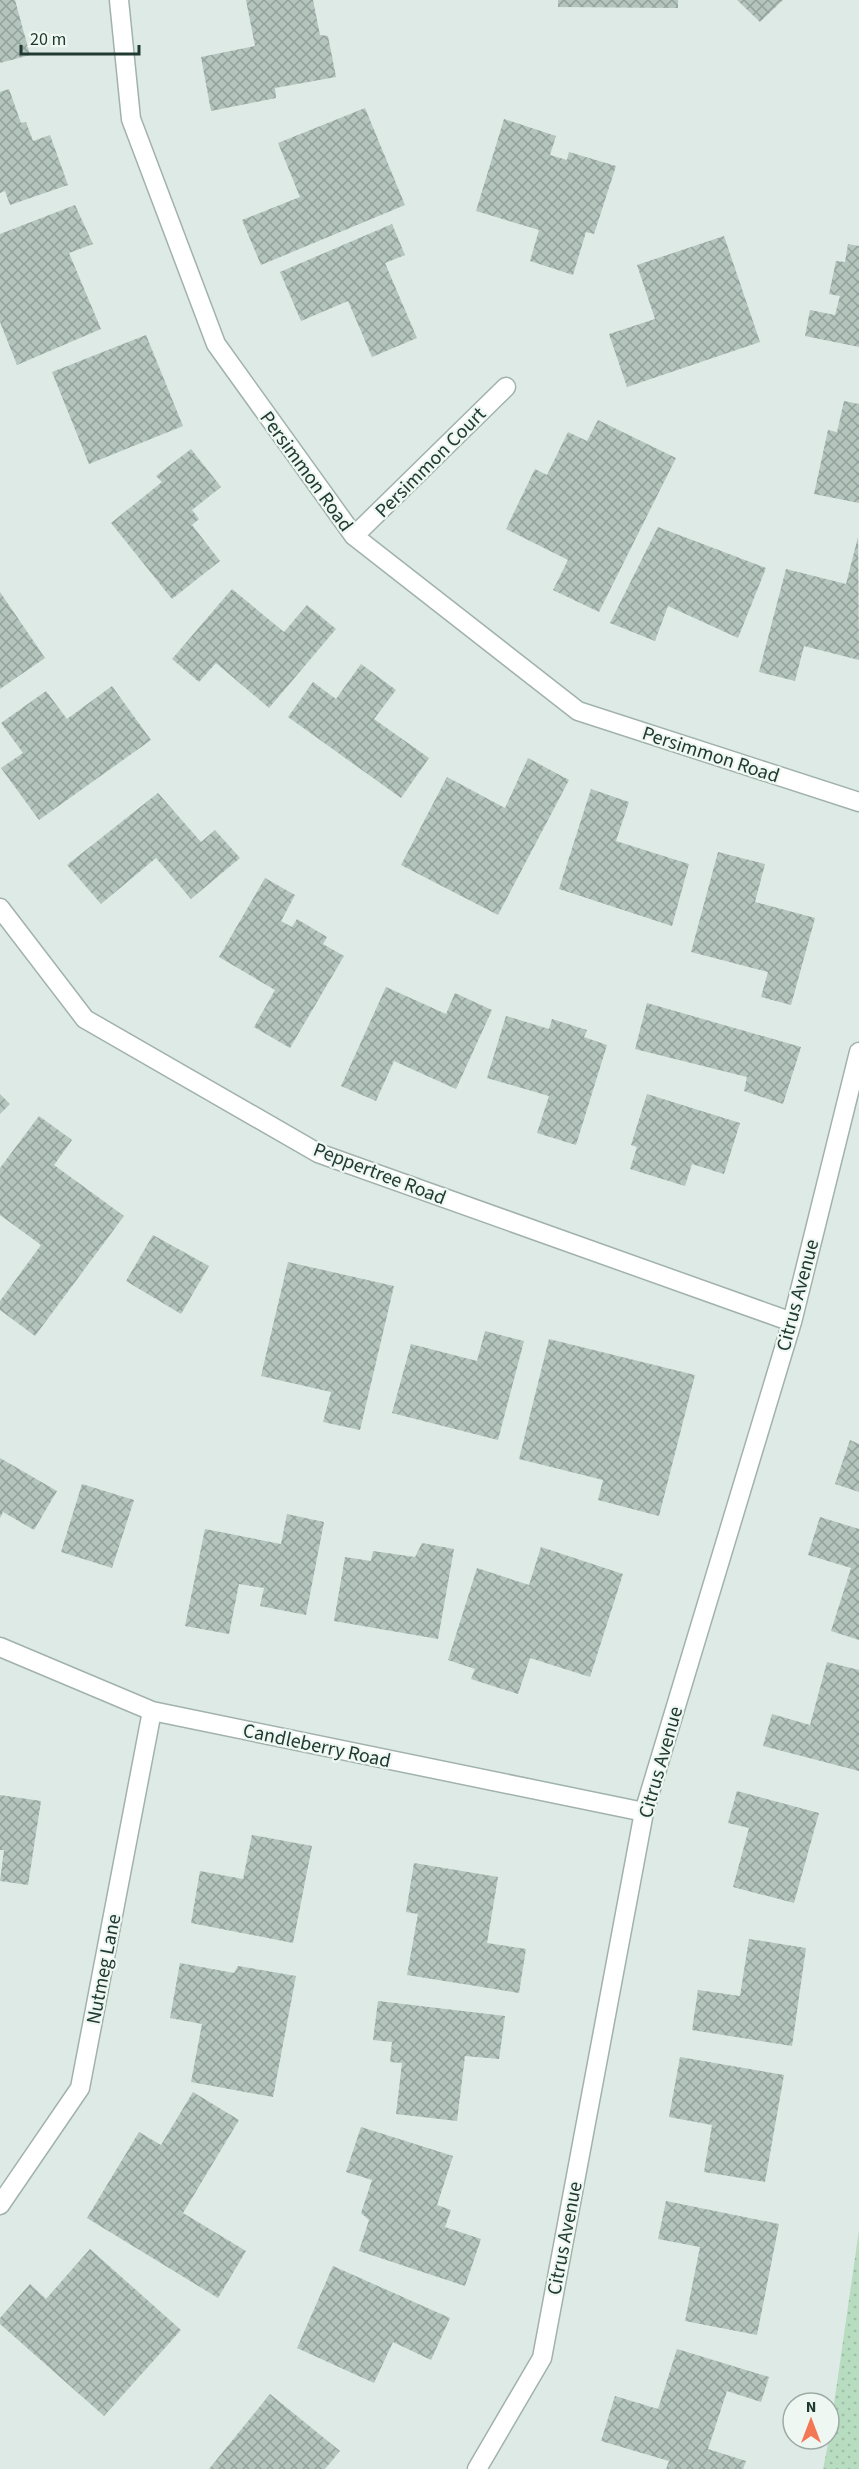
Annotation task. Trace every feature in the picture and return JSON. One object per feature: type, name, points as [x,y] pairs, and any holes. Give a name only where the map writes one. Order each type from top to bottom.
[{"type":"street","name":"Persimmon Road","points":[[119,0],[131,119],[216,344],[354,537],[578,711],[859,802]]},
{"type":"street","name":"Persimmon Court","points":[[354,537],[506,387]]},
{"type":"street","name":"Peppertree Road","points":[[0,908],[85,1019],[318,1153],[792,1322]]},
{"type":"street","name":"Citrus Avenue","points":[[477,2469],[542,2358],[644,1812],[792,1322],[859,1052]]},
{"type":"street","name":"Candleberry Road","points":[[0,1647],[152,1711],[644,1812]]},
{"type":"street","name":"Nutmeg Lane","points":[[0,2205],[80,2088],[152,1711]]},
{"type":"green space","points":[[859,2230],[859,2469],[823,2469],[827,2451],[841,2451],[841,2391],[836,2391]]},
{"type":"building","points":[[0,0],[15,0],[30,55],[0,63]]},
{"type":"building","points":[[246,0],[313,0],[320,35],[328,36],[336,77],[275,88],[276,98],[211,111],[201,57],[255,46]]},
{"type":"building","points":[[558,0],[678,0],[678,8],[558,7]]},
{"type":"building","points":[[737,0],[783,0],[760,22]]},
{"type":"building","points":[[9,89],[21,123],[26,122],[33,141],[50,135],[68,185],[10,205],[5,191],[0,193],[0,92]]},
{"type":"building","points":[[365,108],[405,205],[261,265],[242,220],[300,197],[278,143]]},
{"type":"building","points":[[504,119],[556,136],[550,155],[567,160],[569,152],[616,166],[594,234],[586,232],[573,275],[530,261],[539,230],[476,211]]},
{"type":"building","points":[[75,205],[93,244],[69,253],[101,329],[17,365],[0,322],[0,234]]},
{"type":"building","points":[[392,224],[405,255],[385,263],[417,338],[372,357],[348,301],[301,321],[280,272]]},
{"type":"building","points":[[724,236],[760,342],[627,387],[609,334],[655,319],[637,265]]},
{"type":"building","points":[[848,244],[859,246],[859,347],[805,336],[810,310],[835,315],[840,296],[829,294],[836,261],[845,262]]},
{"type":"building","points":[[146,335],[183,426],[89,464],[52,372]]},
{"type":"building","points":[[844,401],[859,404],[859,503],[814,494],[828,430],[837,432]]},
{"type":"building","points":[[598,420],[676,458],[599,612],[553,590],[568,560],[506,529],[535,469],[547,475],[568,432],[587,441]]},
{"type":"building","points":[[191,449],[221,487],[192,510],[199,519],[192,525],[220,561],[172,599],[111,523],[162,482],[156,476]]},
{"type":"building","points":[[658,527],[766,568],[738,638],[668,606],[655,641],[610,623]]},
{"type":"building","points":[[858,537],[859,660],[804,646],[795,681],[759,672],[786,569],[846,584]]},
{"type":"building","points":[[232,589],[284,632],[307,605],[336,629],[269,708],[216,663],[199,682],[172,659]]},
{"type":"building","points":[[0,592],[45,658],[0,689]]},
{"type":"building","points":[[361,664],[396,690],[374,719],[429,758],[401,798],[288,717],[313,682],[336,699]]},
{"type":"building","points":[[112,686],[151,740],[39,820],[1,768],[23,753],[1,723],[46,691],[67,719]]},
{"type":"building","points":[[528,758],[569,780],[498,915],[401,865],[447,777],[505,808]]},
{"type":"building","points":[[591,789],[629,802],[616,841],[689,864],[672,926],[559,889]]},
{"type":"building","points":[[158,793],[201,842],[215,830],[240,858],[191,899],[156,858],[101,904],[67,865]]},
{"type":"building","points":[[718,852],[765,864],[755,902],[815,918],[791,1005],[761,997],[768,972],[691,952]]},
{"type":"building","points":[[265,878],[295,895],[281,921],[292,927],[297,919],[327,937],[323,944],[344,956],[290,1048],[254,1027],[275,990],[219,957]]},
{"type":"building","points":[[386,987],[446,1014],[455,993],[492,1010],[456,1089],[394,1061],[376,1101],[341,1086]]},
{"type":"building","points":[[647,1003],[801,1047],[783,1104],[744,1091],[747,1077],[635,1049]]},
{"type":"building","points":[[506,1016],[549,1029],[552,1019],[587,1030],[584,1037],[607,1045],[576,1145],[537,1133],[549,1096],[487,1078]]},
{"type":"building","points":[[0,1094],[10,1104],[0,1114]]},
{"type":"building","points":[[647,1094],[740,1123],[724,1174],[692,1164],[685,1186],[630,1169],[637,1147],[631,1145]]},
{"type":"building","points":[[39,1116],[72,1140],[54,1165],[124,1216],[35,1336],[0,1310],[0,1301],[41,1245],[0,1215],[0,1168]]},
{"type":"building","points":[[153,1235],[209,1266],[181,1314],[126,1281]]},
{"type":"building","points":[[288,1262],[394,1286],[360,1430],[323,1422],[331,1392],[261,1376]]},
{"type":"building","points":[[485,1331],[524,1341],[498,1440],[392,1413],[411,1344],[477,1361]]},
{"type":"building","points":[[549,1339],[695,1375],[659,1516],[598,1500],[603,1480],[519,1459]]},
{"type":"building","points":[[850,1440],[859,1444],[859,1492],[835,1484]]},
{"type":"building","points":[[0,1458],[57,1491],[34,1530],[3,1512],[0,1518]]},
{"type":"building","points":[[82,1484],[134,1500],[112,1568],[61,1552]]},
{"type":"building","points":[[287,1514],[324,1522],[306,1615],[260,1606],[264,1588],[239,1584],[229,1634],[185,1626],[205,1529],[281,1544]]},
{"type":"building","points":[[820,1517],[859,1529],[859,1640],[831,1631],[851,1568],[808,1555]]},
{"type":"building","points":[[422,1543],[454,1549],[438,1639],[334,1621],[345,1557],[371,1561],[373,1551],[415,1557]]},
{"type":"building","points":[[541,1547],[623,1574],[590,1677],[530,1658],[518,1694],[471,1679],[475,1669],[448,1660],[477,1568],[529,1585]]},
{"type":"building","points":[[827,1662],[859,1670],[859,1771],[763,1746],[772,1714],[810,1725]]},
{"type":"building","points":[[737,1791],[819,1813],[794,1903],[733,1887],[749,1828],[728,1823]]},
{"type":"building","points":[[0,1795],[41,1801],[28,1885],[0,1881],[4,1850],[0,1850]]},
{"type":"building","points":[[252,1835],[312,1846],[293,1943],[191,1923],[200,1871],[243,1879]]},
{"type":"building","points":[[414,1863],[498,1877],[487,1943],[526,1949],[519,1993],[407,1975],[418,1914],[406,1912]]},
{"type":"building","points":[[749,1939],[806,1948],[792,2046],[692,2030],[698,1990],[740,1996]]},
{"type":"building","points":[[180,1963],[234,1973],[238,1966],[296,1976],[273,2097],[191,2082],[202,2024],[170,2018]]},
{"type":"building","points":[[378,2001],[505,2016],[499,2059],[465,2056],[457,2121],[396,2114],[402,2063],[390,2062],[392,2042],[373,2040]]},
{"type":"building","points":[[680,2057],[784,2075],[765,2182],[704,2172],[712,2125],[669,2117]]},
{"type":"building","points":[[193,2092],[239,2120],[183,2213],[246,2251],[218,2298],[87,2218],[139,2132],[161,2145]]},
{"type":"building","points":[[361,2127],[453,2156],[437,2205],[451,2210],[445,2227],[481,2239],[465,2286],[359,2251],[369,2220],[361,2213],[372,2180],[346,2172]]},
{"type":"building","points":[[666,2201],[779,2224],[757,2335],[685,2321],[700,2247],[658,2239]]},
{"type":"building","points":[[90,2249],[181,2330],[104,2416],[0,2324],[0,2318],[30,2284],[46,2299]]},
{"type":"building","points":[[333,2266],[450,2318],[431,2360],[393,2342],[374,2383],[297,2348]]},
{"type":"building","points":[[677,2349],[769,2377],[761,2402],[727,2391],[708,2449],[746,2461],[743,2469],[666,2469],[669,2461],[601,2441],[615,2396],[658,2409]]},
{"type":"building","points":[[270,2394],[340,2451],[325,2469],[209,2469]]}]
